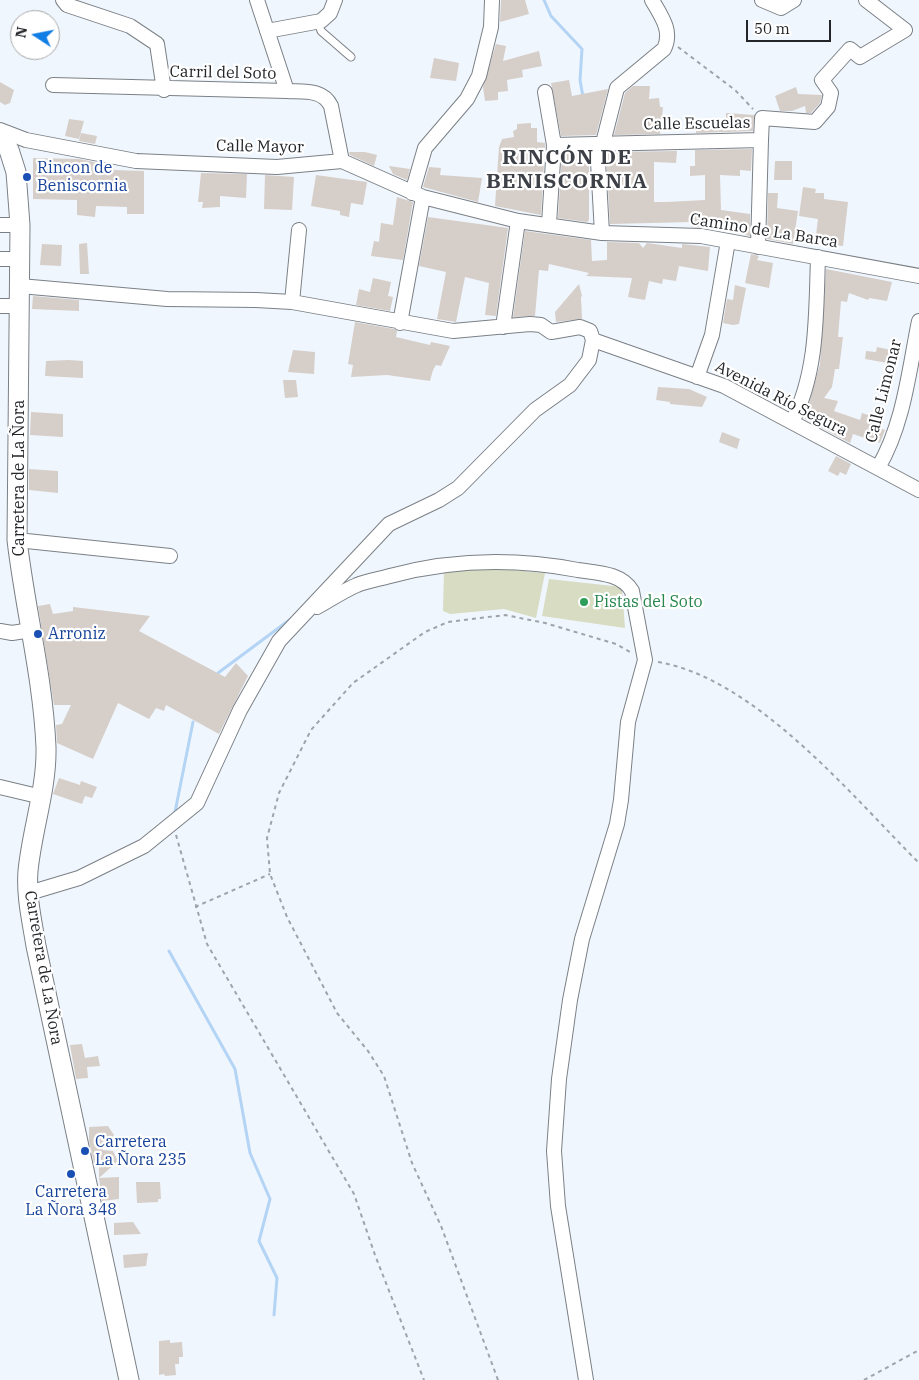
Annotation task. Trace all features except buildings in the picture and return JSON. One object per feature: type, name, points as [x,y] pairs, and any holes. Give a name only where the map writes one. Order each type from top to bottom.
[{"type":"main road","name":"Carretera de La Ñora","points":[[0,137],[9,150],[16,172],[20,225],[16,540],[31,630],[46,746],[42,797],[30,860],[28,894],[38,955],[129,1380]]},
{"type":"street","points":[[63,0],[67,5],[130,26],[157,44],[164,90]]},
{"type":"street","points":[[257,0],[287,91]]},
{"type":"street","points":[[267,31],[318,22],[326,18],[335,0]]},
{"type":"street","points":[[400,322],[425,148],[467,98],[479,76],[490,27],[492,0]]},
{"type":"street","points":[[602,233],[600,144],[617,88],[664,49],[669,40],[668,29],[652,0]]},
{"type":"street","points":[[762,0],[781,8],[794,0]]},
{"type":"street","name":"Calle Escuelas","points":[[554,145],[761,140],[762,118],[816,122],[828,107],[831,93],[822,80],[850,49],[860,57],[906,30],[866,0]]},
{"type":"street","name":"Carril del Soto","points":[[53,86],[313,92],[328,99],[342,161]]},
{"type":"street","points":[[545,92],[554,145],[549,224]]},
{"type":"street","name":"Calle Mayor","points":[[0,130],[26,140],[136,161],[277,167],[342,161],[418,195],[518,221],[602,233]]},
{"type":"street","points":[[16,172],[18,148],[26,140]]},
{"type":"street","points":[[758,247],[761,140]]},
{"type":"street","points":[[20,286],[166,299],[292,302],[453,331],[503,327],[518,221]]},
{"type":"street","points":[[0,225],[20,225]]},
{"type":"street","points":[[292,302],[298,230]]},
{"type":"street","name":"Camino de La Barca","points":[[602,233],[701,236],[919,276]]},
{"type":"street","points":[[697,377],[712,335],[728,241]]},
{"type":"street","points":[[792,422],[804,400],[813,348],[818,257]]},
{"type":"street","points":[[0,259],[20,259]]},
{"type":"street","points":[[0,306],[20,306]]},
{"type":"street","name":"Calle Limonar","points":[[878,468],[888,450],[900,413],[919,322]]},
{"type":"street","name":"Avenida Río Segura","points":[[503,327],[536,324],[551,332],[586,328],[594,340],[724,386],[919,490]]},
{"type":"street","points":[[28,894],[79,878],[144,846],[197,803],[240,710],[279,642],[389,524],[458,488],[535,410],[570,385],[588,360],[594,340]]},
{"type":"street","points":[[16,540],[170,556]]},
{"type":"street","points":[[305,613],[357,585],[409,571],[452,563],[498,561],[542,563],[614,576],[627,582],[632,591],[645,660],[628,722],[621,800],[616,824],[582,939],[570,1000],[555,1123],[556,1188],[586,1380]]},
{"type":"street","points":[[0,631],[31,630]]},
{"type":"street","points":[[0,787],[42,797]]},
{"type":"lane","points":[[318,22],[321,31],[351,57]]},
{"type":"path","points":[[669,40],[734,90],[762,118]]},
{"type":"path","points":[[498,1380],[441,1226],[412,1163],[384,1076],[368,1051],[337,1013],[287,917],[270,874],[266,838],[279,793],[311,730],[353,683],[425,632],[448,622],[505,615],[546,624],[616,644],[645,660],[678,665],[724,687],[788,733],[835,777],[919,864]]},
{"type":"path","points":[[172,823],[191,883],[195,907],[207,944],[354,1194],[375,1255],[424,1380]]},
{"type":"path","points":[[195,907],[270,874]]},
{"type":"path","points":[[864,1380],[919,1350]]},
{"type":"green space","points":[[481,567],[545,573],[536,618],[504,609],[450,614],[443,611],[444,571]]},
{"type":"green space","name":"Pistas del Soto","points":[[549,579],[622,587],[625,628],[542,616]]},
{"type":"waterway","points":[[544,0],[551,16],[582,49],[580,80],[583,97]]},
{"type":"waterway","points":[[218,673],[292,618]]},
{"type":"waterway","points":[[175,812],[193,722]]},
{"type":"waterway","points":[[169,951],[235,1069],[250,1153],[270,1199],[259,1241],[277,1278],[274,1315]]},
{"type":"place","name":"Rincon de Beniscornia","points":[[27,177]]},
{"type":"place","name":"Pistas del Soto","points":[[584,602]]},
{"type":"place","name":"Arroniz","points":[[38,634]]},
{"type":"place","name":"Carretera La Ñora 235","points":[[85,1151]]},
{"type":"place","name":"Carretera La Ñora 348","points":[[71,1174]]},
{"type":"district","name":"RINCÓN DE BENISCORNIA","points":[[567,170]]}]
